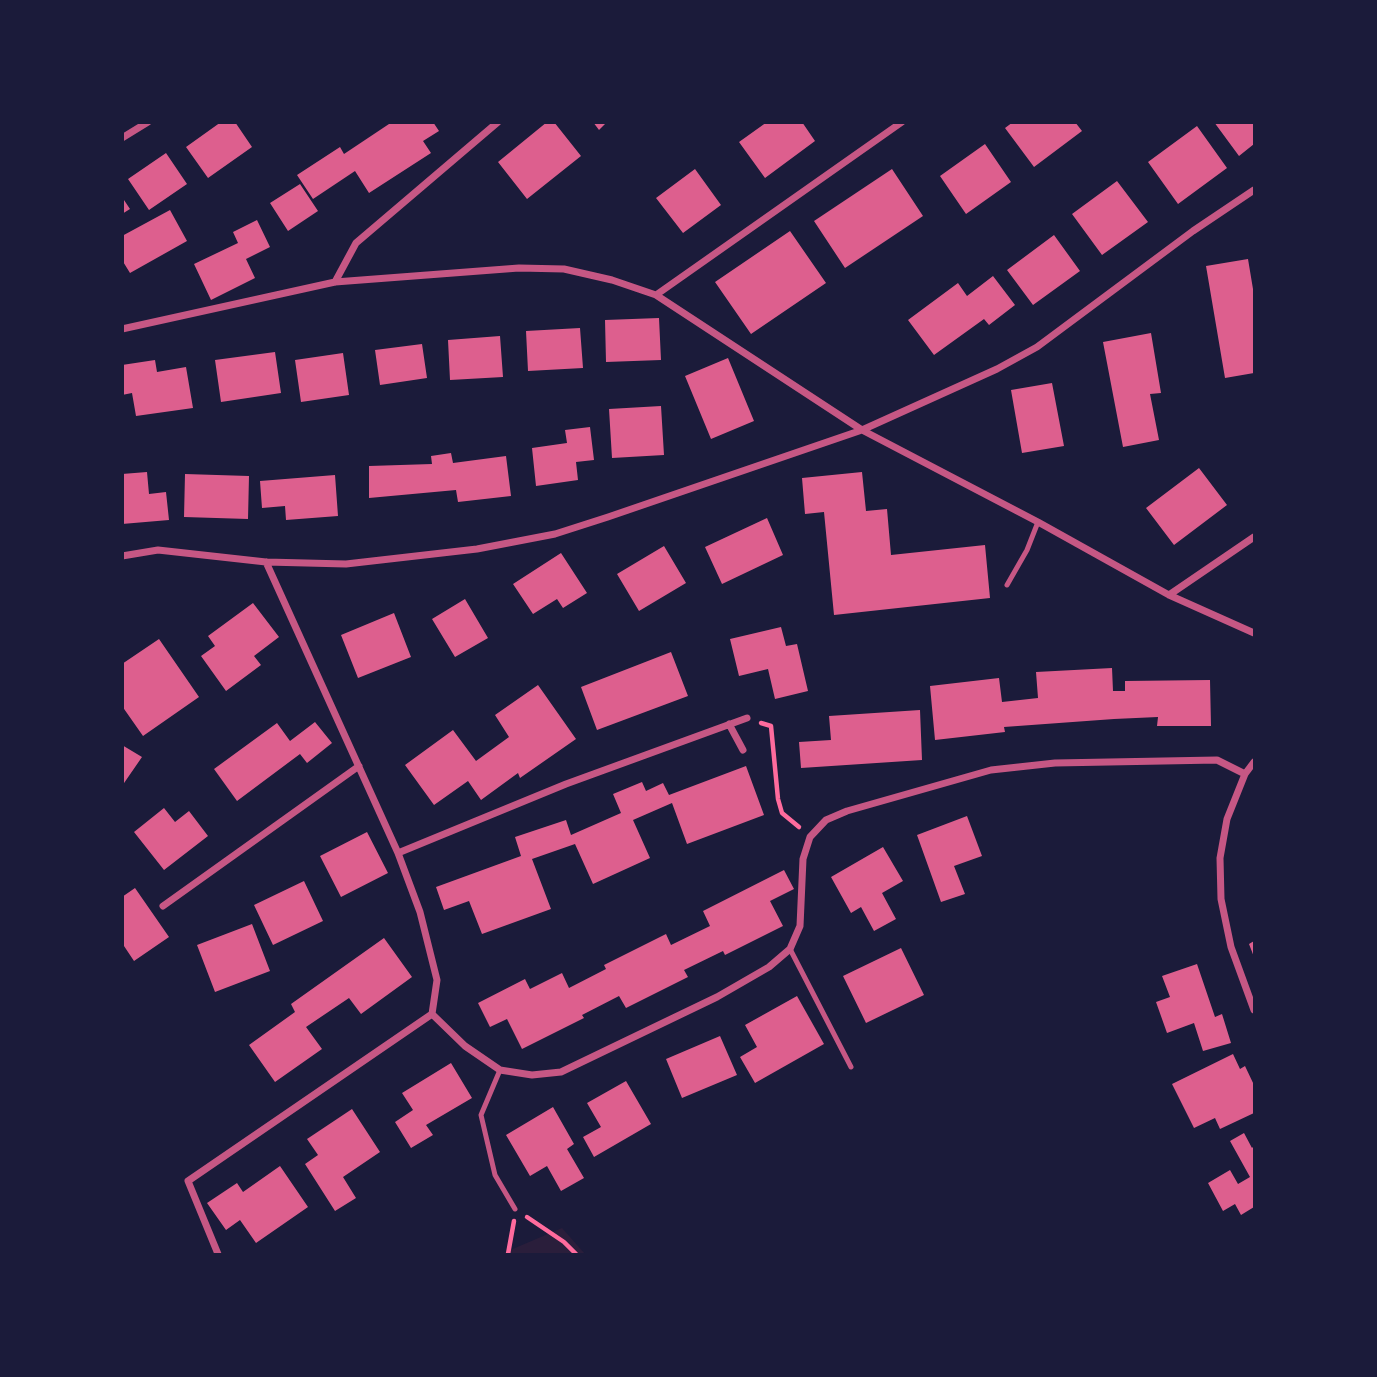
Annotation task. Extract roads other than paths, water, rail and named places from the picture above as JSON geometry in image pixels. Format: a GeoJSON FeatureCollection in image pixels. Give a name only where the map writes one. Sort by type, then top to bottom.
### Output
{"type":"FeatureCollection","features":[{"type":"Feature","properties":{"kind":"street"},"geometry":{"type":"LineString","coordinates":[[122,138],[148,122]]}},
{"type":"Feature","properties":{"kind":"street"},"geometry":{"type":"LineString","coordinates":[[335,282],[356,243],[498,122]]}},
{"type":"Feature","properties":{"kind":"street"},"geometry":{"type":"LineString","coordinates":[[656,295],[902,122]]}},
{"type":"Feature","properties":{"kind":"street"},"geometry":{"type":"LineString","coordinates":[[122,556],[158,550],[266,562],[346,564],[477,549],[555,534],[862,430],[997,369],[1037,347],[1193,231],[1255,190]]}},
{"type":"Feature","properties":{"kind":"street"},"geometry":{"type":"LineString","coordinates":[[122,329],[335,282],[519,268],[564,269],[612,279],[656,295],[862,430],[1038,522],[1169,595],[1255,633]]}},
{"type":"Feature","properties":{"kind":"street"},"geometry":{"type":"LineString","coordinates":[[1169,595],[1255,537]]}},
{"type":"Feature","properties":{"kind":"street"},"geometry":{"type":"LineString","coordinates":[[218,1255],[188,1181],[432,1014],[437,980],[420,912],[398,853],[266,562]]}},
{"type":"Feature","properties":{"kind":"street"},"geometry":{"type":"LineString","coordinates":[[398,853],[566,784],[747,718]]}},
{"type":"Feature","properties":{"kind":"street"},"geometry":{"type":"LineString","coordinates":[[729,724],[743,750]]}},
{"type":"Feature","properties":{"kind":"street"},"geometry":{"type":"LineString","coordinates":[[432,1014],[466,1046],[500,1070],[532,1074],[561,1072],[717,997],[769,967],[790,949],[800,926],[803,859],[810,837],[826,820],[847,811],[991,770],[1055,763],[1217,760],[1245,774]]}},
{"type":"Feature","properties":{"kind":"street"},"geometry":{"type":"LineString","coordinates":[[1255,762],[1245,774],[1227,819],[1220,858],[1221,899],[1231,947],[1255,1010]]}},
{"type":"Feature","properties":{"kind":"street"},"geometry":{"type":"LineString","coordinates":[[163,906],[359,766]]}},
{"type":"Feature","properties":{"kind":"lane"},"geometry":{"type":"LineString","coordinates":[[1007,585],[1027,550],[1038,522]]}},
{"type":"Feature","properties":{"kind":"lane"},"geometry":{"type":"LineString","coordinates":[[790,949],[851,1067]]}},
{"type":"Feature","properties":{"kind":"lane"},"geometry":{"type":"LineString","coordinates":[[500,1070],[481,1115],[495,1175],[515,1209]]}}]}
